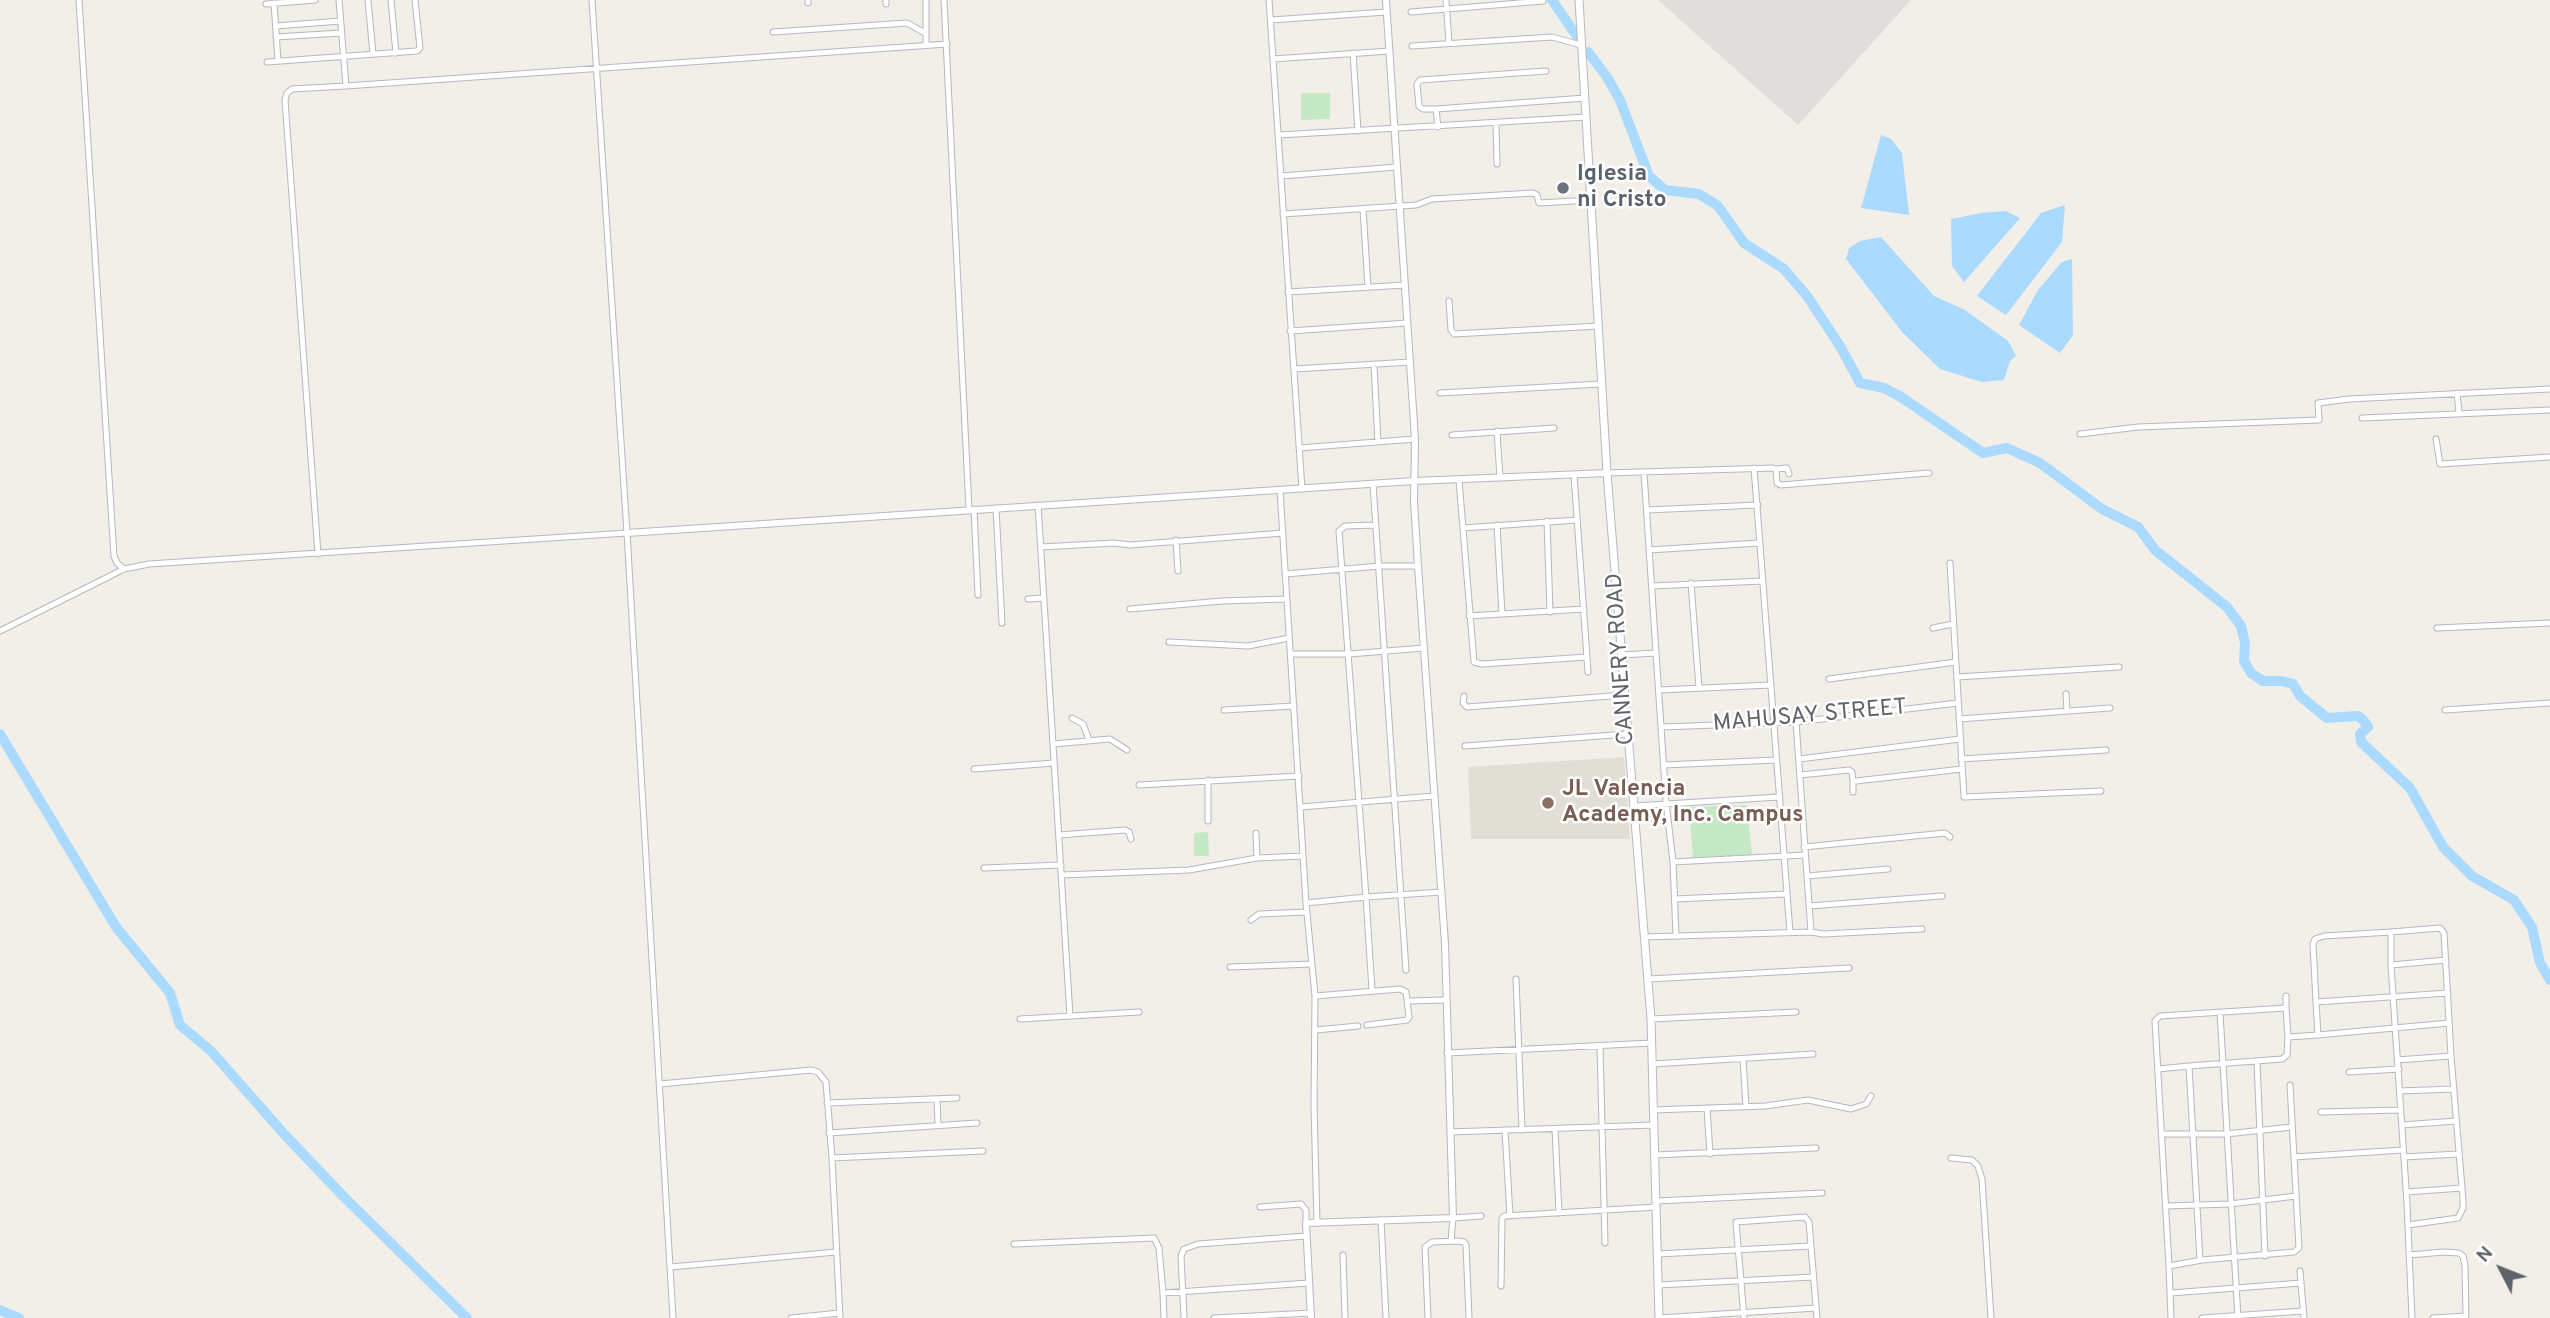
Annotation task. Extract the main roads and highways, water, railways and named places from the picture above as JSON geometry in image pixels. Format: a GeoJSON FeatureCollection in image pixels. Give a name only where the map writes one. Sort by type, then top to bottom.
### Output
{"type":"FeatureCollection","features":[{"type":"Feature","properties":{"kind":"main road","name":"CANNERY ROAD"},"geometry":{"type":"LineString","coordinates":[[1579,0],[1607,473],[1649,979],[1659,1318]]}},
{"type":"Feature","properties":{"kind":"water"},"geometry":{"type":"Polygon","coordinates":[[[1881,135],[1891,139],[1902,153],[1909,215],[1861,208],[1881,135]]]}},
{"type":"Feature","properties":{"kind":"water"},"geometry":{"type":"Polygon","coordinates":[[[2065,205],[2062,242],[2006,315],[1977,296],[2041,213],[2065,205]]]}},
{"type":"Feature","properties":{"kind":"water"},"geometry":{"type":"Polygon","coordinates":[[[2006,211],[2020,218],[1964,282],[1952,266],[1951,219],[2006,211]]]}},
{"type":"Feature","properties":{"kind":"water"},"geometry":{"type":"Polygon","coordinates":[[[1881,237],[1934,296],[1965,310],[2008,341],[2016,356],[2010,361],[2004,380],[1982,382],[1940,369],[1902,332],[1846,259],[1849,248],[1860,241],[1881,237]]]}},
{"type":"Feature","properties":{"kind":"water"},"geometry":{"type":"Polygon","coordinates":[[[2072,259],[2073,335],[2060,353],[2019,325],[2038,290],[2062,262],[2072,259]]]}},
{"type":"Feature","properties":{"kind":"waterway"},"geometry":{"type":"LineString","coordinates":[[1552,0],[1576,35]]}},
{"type":"Feature","properties":{"kind":"waterway"},"geometry":{"type":"LineString","coordinates":[[1588,52],[1620,100],[1649,176],[1665,190],[1699,194],[1718,206],[1744,243],[1784,269],[1807,296],[1840,346],[1860,383],[1884,388],[1901,397],[1983,453],[2007,448],[2040,463],[2102,509],[2138,527],[2155,550],[2227,607],[2241,626],[2245,643],[2244,661],[2251,673],[2263,681],[2293,684],[2300,696],[2327,718],[2358,716],[2363,720],[2368,727],[2360,734],[2361,742],[2410,788],[2443,847],[2472,876],[2514,900],[2532,927],[2540,963],[2550,980]]}},
{"type":"Feature","properties":{"kind":"waterway"},"geometry":{"type":"LineString","coordinates":[[0,734],[116,927],[170,993],[180,1025],[211,1051],[343,1196],[467,1318]]}},
{"type":"Feature","properties":{"kind":"waterway"},"geometry":{"type":"LineString","coordinates":[[0,1310],[19,1318]]}},
{"type":"Feature","properties":{"kind":"place","name":"Iglesia ni Cristo"},"geometry":{"type":"Point","coordinates":[1563,188]}},
{"type":"Feature","properties":{"kind":"place","name":"JL Valencia Academy, Inc. Campus"},"geometry":{"type":"Point","coordinates":[1548,803]}}]}
